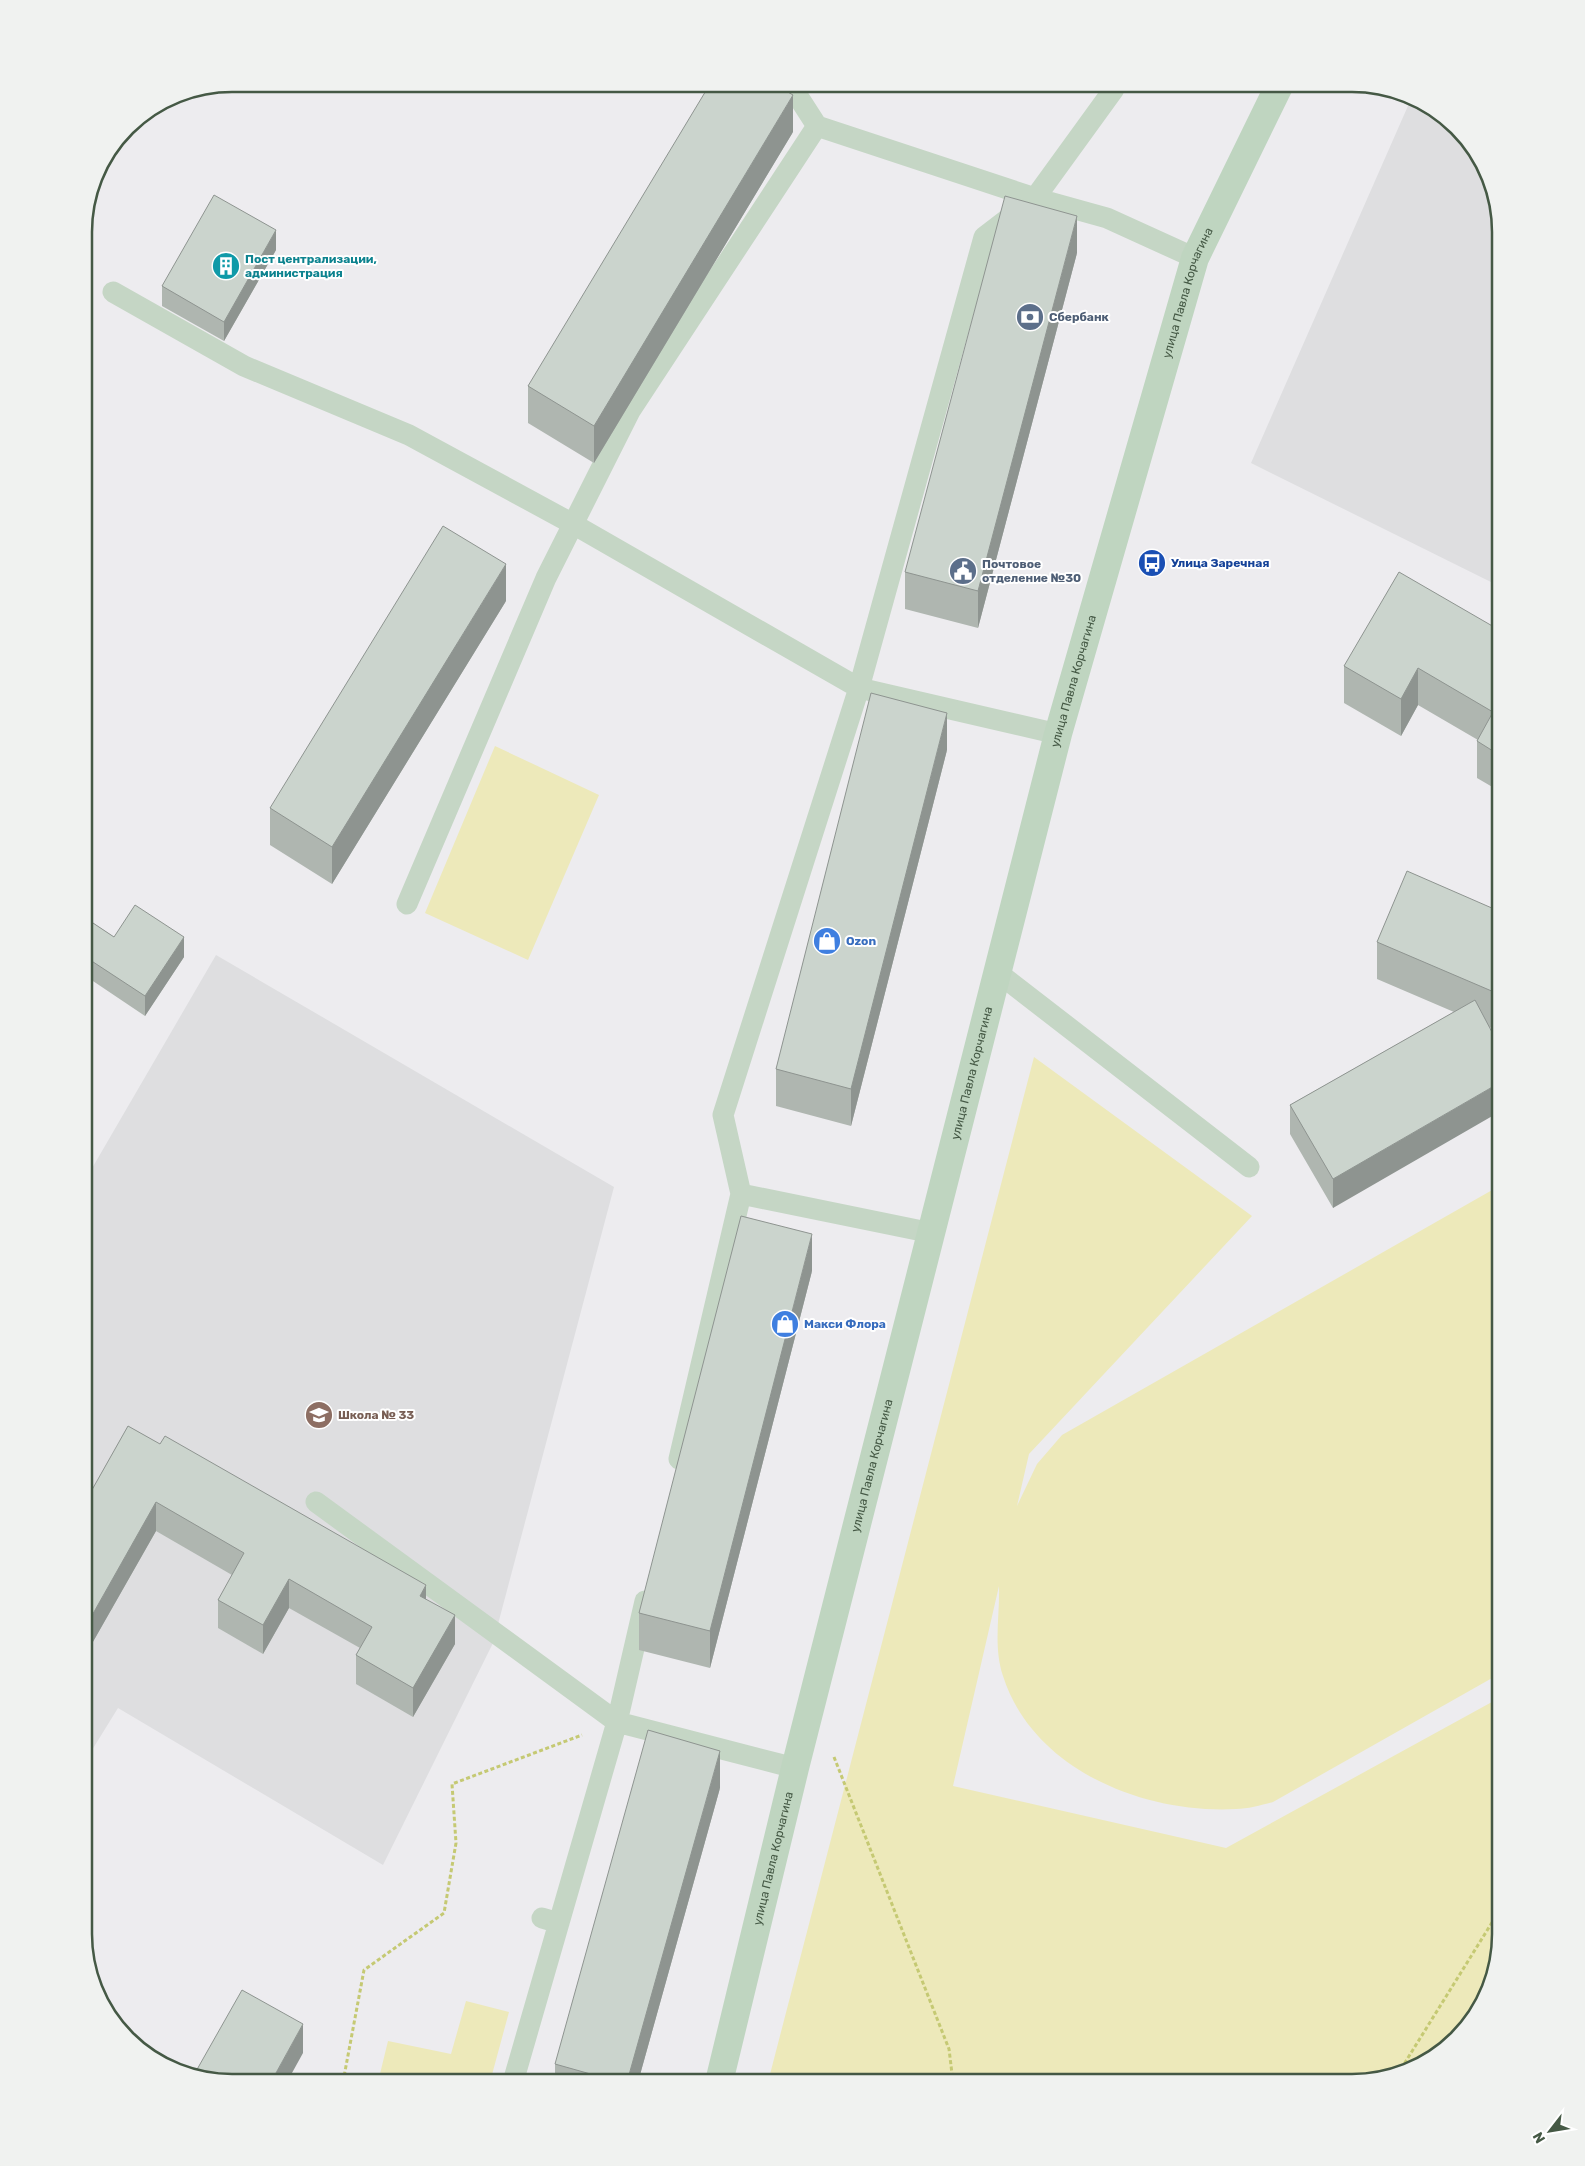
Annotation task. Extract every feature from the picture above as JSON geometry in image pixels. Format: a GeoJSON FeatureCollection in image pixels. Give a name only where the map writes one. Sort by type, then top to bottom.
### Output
{"type":"FeatureCollection","features":[{"type":"Feature","properties":{"kind":"main road","name":"улица Павла Корчагина"},"geometry":{"type":"LineString","coordinates":[[721,2073],[809,1713],[1058,734],[1196,258],[1276,93]]}},
{"type":"Feature","properties":{"kind":"lane"},"geometry":{"type":"LineString","coordinates":[[795,92],[817,126],[1035,198],[1107,218],[1196,258]]}},
{"type":"Feature","properties":{"kind":"lane"},"geometry":{"type":"LineString","coordinates":[[673,1482],[741,1194],[723,1115],[859,688],[984,237],[1035,198],[1111,93]]}},
{"type":"Feature","properties":{"kind":"lane"},"geometry":{"type":"LineString","coordinates":[[407,904],[546,578],[630,411],[817,126]]}},
{"type":"Feature","properties":{"kind":"lane"},"geometry":{"type":"LineString","coordinates":[[113,292],[244,366],[409,435],[573,524],[859,688],[1058,734]]}},
{"type":"Feature","properties":{"kind":"lane"},"geometry":{"type":"LineString","coordinates":[[998,972],[1249,1167]]}},
{"type":"Feature","properties":{"kind":"lane"},"geometry":{"type":"LineString","coordinates":[[741,1194],[932,1233]]}},
{"type":"Feature","properties":{"kind":"lane"},"geometry":{"type":"LineString","coordinates":[[316,1502],[617,1722],[796,1768]]}},
{"type":"Feature","properties":{"kind":"lane"},"geometry":{"type":"LineString","coordinates":[[515,2073],[550,1920],[617,1722],[651,1578]]}},
{"type":"Feature","properties":{"kind":"path"},"geometry":{"type":"LineString","coordinates":[[809,1713],[825,1735],[949,2049],[952,2074]]}},
{"type":"Feature","properties":{"kind":"path"},"geometry":{"type":"LineString","coordinates":[[345,2073],[364,1970],[444,1913],[456,1842],[452,1784],[617,1722]]}},
{"type":"Feature","properties":{"kind":"path"},"geometry":{"type":"LineString","coordinates":[[1404,2064],[1492,1922]]}},
{"type":"Feature","properties":{"kind":"shaded area"},"geometry":{"type":"Polygon","coordinates":[[[1409,105],[1414,107],[1445,127],[1469,155],[1482,179],[1488,196],[1491,214],[1492,583],[1251,463],[1409,105]]]}},
{"type":"Feature","properties":{"kind":"shaded area"},"geometry":{"type":"Polygon","coordinates":[[[495,746],[599,795],[528,960],[425,913],[495,746]]]}},
{"type":"Feature","properties":{"kind":"shaded area","name":"Школа № 33"},"geometry":{"type":"Polygon","coordinates":[[[216,955],[614,1187],[493,1643],[383,1865],[118,1708],[92,1750],[92,1167],[216,955]]]}},
{"type":"Feature","properties":{"kind":"shaded area"},"geometry":{"type":"Polygon","coordinates":[[[1034,1057],[1252,1216],[1029,1454],[1017,1506],[1037,1464],[1062,1435],[1492,1190],[1492,1678],[1273,1802],[1250,1808],[1236,1809],[1201,1809],[1165,1804],[1130,1794],[1096,1780],[1066,1761],[1039,1737],[1018,1709],[1000,1665],[998,1654],[999,1586],[953,1786],[1226,1848],[1492,1702],[1491,1952],[1488,1970],[1482,1987],[1464,2019],[1438,2045],[1406,2063],[1389,2069],[1352,2074],[770,2073],[1034,1057]]]}},
{"type":"Feature","properties":{"kind":"shaded area"},"geometry":{"type":"Polygon","coordinates":[[[466,2001],[509,2012],[492,2073],[380,2073],[388,2041],[451,2054],[466,2001]]]}},
{"type":"Feature","properties":{"kind":"building"},"geometry":{"type":"Polygon","coordinates":[[[705,92],[789,92],[793,95],[594,426],[528,386],[705,92]]]}},
{"type":"Feature","properties":{"kind":"building","name":"Пост централизации, администрация"},"geometry":{"type":"Polygon","coordinates":[[[214,195],[276,230],[224,322],[162,286],[214,195]]]}},
{"type":"Feature","properties":{"kind":"building"},"geometry":{"type":"Polygon","coordinates":[[[1005,196],[1077,216],[978,591],[905,572],[1005,196]]]}},
{"type":"Feature","properties":{"kind":"building"},"geometry":{"type":"Polygon","coordinates":[[[443,526],[506,564],[332,847],[270,808],[443,526]]]}},
{"type":"Feature","properties":{"kind":"building"},"geometry":{"type":"Polygon","coordinates":[[[1399,572],[1492,626],[1492,711],[1418,668],[1401,699],[1344,666],[1399,572]]]}},
{"type":"Feature","properties":{"kind":"building"},"geometry":{"type":"Polygon","coordinates":[[[871,693],[947,713],[851,1089],[776,1069],[871,693]]]}},
{"type":"Feature","properties":{"kind":"building"},"geometry":{"type":"Polygon","coordinates":[[[1492,714],[1492,750],[1477,741],[1492,714]]]}},
{"type":"Feature","properties":{"kind":"building"},"geometry":{"type":"Polygon","coordinates":[[[1407,871],[1492,908],[1492,991],[1377,942],[1407,871]]]}},
{"type":"Feature","properties":{"kind":"building"},"geometry":{"type":"Polygon","coordinates":[[[135,905],[184,937],[145,996],[93,962],[93,923],[114,937],[135,905]]]}},
{"type":"Feature","properties":{"kind":"building"},"geometry":{"type":"Polygon","coordinates":[[[1475,1000],[1492,1032],[1492,1087],[1333,1179],[1290,1105],[1475,1000]]]}},
{"type":"Feature","properties":{"kind":"building"},"geometry":{"type":"Polygon","coordinates":[[[741,1216],[812,1234],[710,1631],[639,1613],[741,1216]]]}},
{"type":"Feature","properties":{"kind":"building"},"geometry":{"type":"Polygon","coordinates":[[[128,1426],[160,1444],[165,1436],[426,1585],[420,1596],[455,1615],[413,1688],[356,1655],[372,1627],[289,1579],[263,1625],[218,1600],[244,1553],[156,1502],[92,1615],[92,1489],[128,1426]]]}},
{"type":"Feature","properties":{"kind":"building"},"geometry":{"type":"Polygon","coordinates":[[[648,1730],[720,1751],[629,2073],[588,2073],[555,2064],[648,1730]]]}},
{"type":"Feature","properties":{"kind":"building"},"geometry":{"type":"Polygon","coordinates":[[[242,1990],[303,2024],[276,2073],[223,2073],[197,2069],[242,1990]]]}},
{"type":"Feature","properties":{"kind":"place","name":"Пост централизации, администрация"},"geometry":{"type":"Point","coordinates":[226,266]}},
{"type":"Feature","properties":{"kind":"place","name":"Сбербанк"},"geometry":{"type":"Point","coordinates":[1030,317]}},
{"type":"Feature","properties":{"kind":"place","name":"Улица Заречная"},"geometry":{"type":"Point","coordinates":[1152,563]}},
{"type":"Feature","properties":{"kind":"place","name":"Почтовое отделение №30"},"geometry":{"type":"Point","coordinates":[963,571]}},
{"type":"Feature","properties":{"kind":"place","name":"Ozon"},"geometry":{"type":"Point","coordinates":[827,941]}},
{"type":"Feature","properties":{"kind":"place","name":"Макси Флора"},"geometry":{"type":"Point","coordinates":[785,1324]}},
{"type":"Feature","properties":{"kind":"place","name":"Школа № 33"},"geometry":{"type":"Point","coordinates":[319,1415]}}]}
